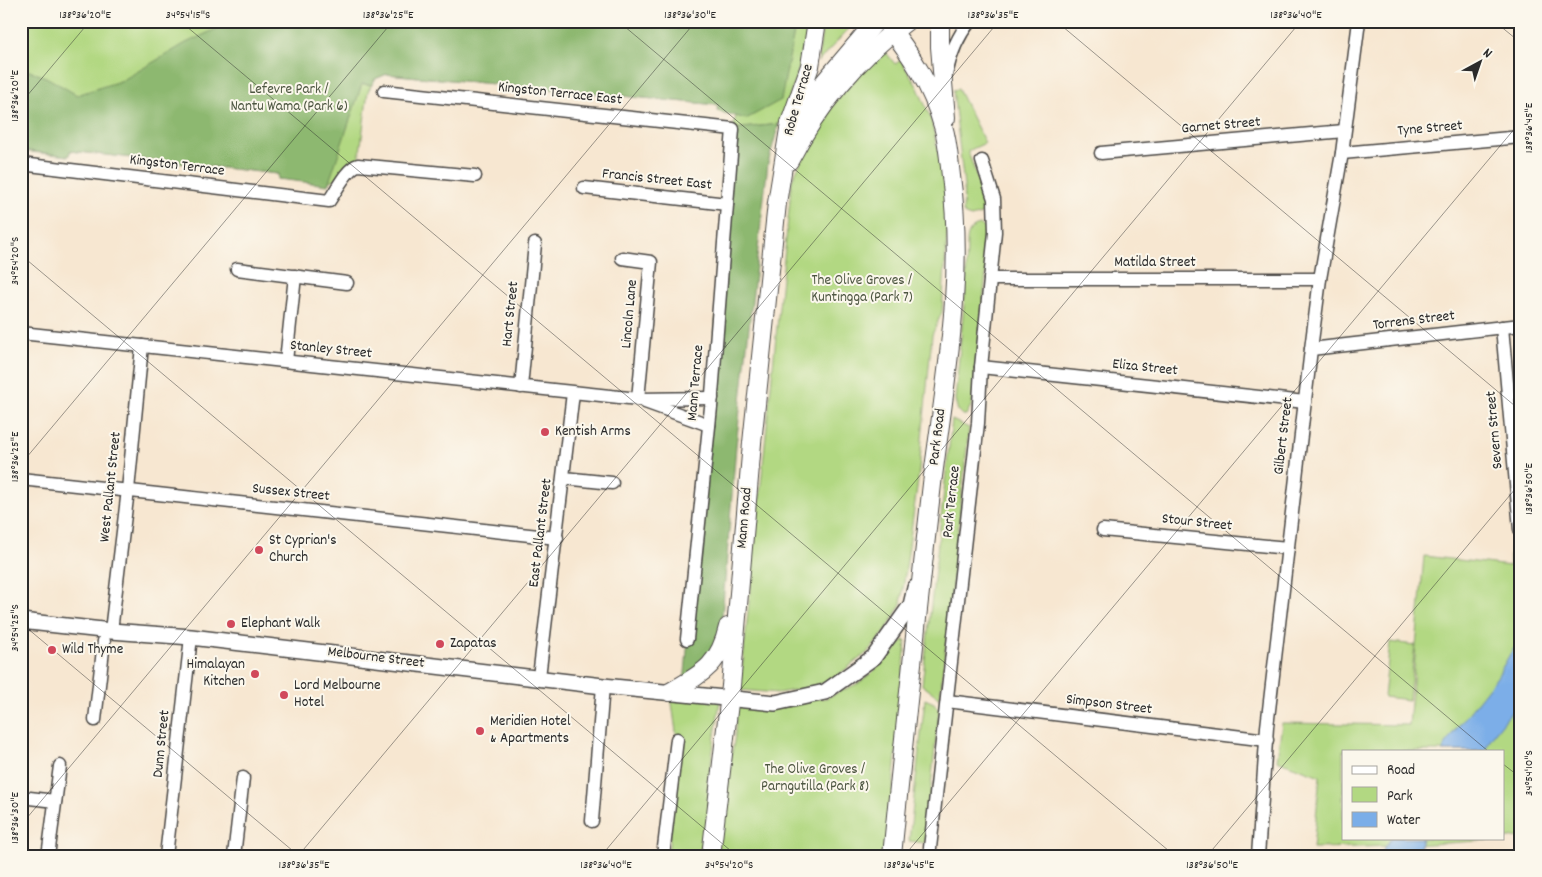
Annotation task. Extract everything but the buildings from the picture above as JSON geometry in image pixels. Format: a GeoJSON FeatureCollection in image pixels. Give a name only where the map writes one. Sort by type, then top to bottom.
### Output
{"type":"FeatureCollection","features":[{"type":"Feature","properties":{"kind":"highway","name":"Robe Terrace"},"geometry":{"type":"LineString","coordinates":[[781,180],[790,123],[810,66],[817,21]]}},
{"type":"Feature","properties":{"kind":"highway"},"geometry":{"type":"LineString","coordinates":[[781,180],[804,117],[817,91],[876,21]]}},
{"type":"Feature","properties":{"kind":"highway"},"geometry":{"type":"LineString","coordinates":[[940,21],[947,145]]}},
{"type":"Feature","properties":{"kind":"highway"},"geometry":{"type":"LineString","coordinates":[[781,180],[801,139],[820,110],[895,25]]}},
{"type":"Feature","properties":{"kind":"highway","name":"Park Road"},"geometry":{"type":"LineString","coordinates":[[892,856],[925,542],[956,291],[956,207],[947,145],[941,119],[925,81],[895,25]]}},
{"type":"Feature","properties":{"kind":"highway","name":"Mann Road"},"geometry":{"type":"LineString","coordinates":[[711,856],[730,698],[754,424],[781,180]]}},
{"type":"Feature","properties":{"kind":"highway"},"geometry":{"type":"LineString","coordinates":[[670,692],[701,674],[715,661],[724,644],[741,568]]}},
{"type":"Feature","properties":{"kind":"main road","name":"Melbourne Street"},"geometry":{"type":"LineString","coordinates":[[21,621],[108,636],[191,637],[603,686],[775,703],[825,692],[874,657],[911,605],[925,542]]}},
{"type":"Feature","properties":{"kind":"street"},"geometry":{"type":"LineString","coordinates":[[944,87],[953,50],[960,35],[970,21]]}},
{"type":"Feature","properties":{"kind":"street","name":"Gilbert Street"},"geometry":{"type":"LineString","coordinates":[[1258,856],[1267,727],[1311,349],[1320,279],[1342,154],[1359,21]]}},
{"type":"Feature","properties":{"kind":"street","name":"Kingston Terrace East"},"geometry":{"type":"LineString","coordinates":[[384,91],[732,129]]}},
{"type":"Feature","properties":{"kind":"street","name":"Mann Terrace"},"geometry":{"type":"LineString","coordinates":[[687,639],[710,425],[732,129]]}},
{"type":"Feature","properties":{"kind":"street","name":"Garnet Street"},"geometry":{"type":"LineString","coordinates":[[1101,153],[1344,131]]}},
{"type":"Feature","properties":{"kind":"street","name":"Tyne Street"},"geometry":{"type":"LineString","coordinates":[[1342,154],[1521,137]]}},
{"type":"Feature","properties":{"kind":"street","name":"Park Terrace"},"geometry":{"type":"LineString","coordinates":[[930,848],[978,423],[981,367],[995,232],[994,199],[982,161]]}},
{"type":"Feature","properties":{"kind":"street","name":"Kingston Terrace"},"geometry":{"type":"LineString","coordinates":[[21,164],[329,201],[348,170],[358,165],[476,176]]}},
{"type":"Feature","properties":{"kind":"street","name":"Francis Street East"},"geometry":{"type":"LineString","coordinates":[[584,188],[727,204]]}},
{"type":"Feature","properties":{"kind":"street","name":"Hart Street"},"geometry":{"type":"LineString","coordinates":[[521,387],[535,244]]}},
{"type":"Feature","properties":{"kind":"street","name":"Lincoln Lane"},"geometry":{"type":"LineString","coordinates":[[622,258],[651,262],[638,399]]}},
{"type":"Feature","properties":{"kind":"street"},"geometry":{"type":"LineString","coordinates":[[237,269],[347,282]]}},
{"type":"Feature","properties":{"kind":"street"},"geometry":{"type":"LineString","coordinates":[[286,361],[295,276]]}},
{"type":"Feature","properties":{"kind":"street","name":"Matilda Street"},"geometry":{"type":"LineString","coordinates":[[990,279],[1320,279]]}},
{"type":"Feature","properties":{"kind":"street","name":"Torrens Street"},"geometry":{"type":"LineString","coordinates":[[1311,349],[1521,325]]}},
{"type":"Feature","properties":{"kind":"street","name":"Severn Street"},"geometry":{"type":"LineString","coordinates":[[1502,327],[1520,529]]}},
{"type":"Feature","properties":{"kind":"street","name":"Stanley Street"},"geometry":{"type":"LineString","coordinates":[[21,333],[638,399],[712,398]]}},
{"type":"Feature","properties":{"kind":"street","name":"West Pallant Street"},"geometry":{"type":"LineString","coordinates":[[95,720],[128,490],[142,346]]}},
{"type":"Feature","properties":{"kind":"street","name":"Eliza Street"},"geometry":{"type":"LineString","coordinates":[[981,367],[1305,402]]}},
{"type":"Feature","properties":{"kind":"street","name":"East Pallant Street"},"geometry":{"type":"LineString","coordinates":[[539,677],[573,392]]}},
{"type":"Feature","properties":{"kind":"street","name":"Stanley Street"},"geometry":{"type":"LineString","coordinates":[[638,399],[710,425]]}},
{"type":"Feature","properties":{"kind":"street"},"geometry":{"type":"LineString","coordinates":[[564,478],[612,483]]}},
{"type":"Feature","properties":{"kind":"street","name":"Sussex Street"},"geometry":{"type":"LineString","coordinates":[[21,479],[557,538]]}},
{"type":"Feature","properties":{"kind":"street","name":"Stour Street"},"geometry":{"type":"LineString","coordinates":[[1103,530],[1288,548]]}},
{"type":"Feature","properties":{"kind":"street","name":"Dunn Street"},"geometry":{"type":"LineString","coordinates":[[166,856],[191,637]]}},
{"type":"Feature","properties":{"kind":"street"},"geometry":{"type":"LineString","coordinates":[[592,821],[603,686]]}},
{"type":"Feature","properties":{"kind":"street","name":"Simpson Street"},"geometry":{"type":"LineString","coordinates":[[947,701],[1267,740]]}},
{"type":"Feature","properties":{"kind":"street"},"geometry":{"type":"LineString","coordinates":[[663,856],[677,739]]}},
{"type":"Feature","properties":{"kind":"street"},"geometry":{"type":"LineString","coordinates":[[48,856],[60,766]]}},
{"type":"Feature","properties":{"kind":"street"},"geometry":{"type":"LineString","coordinates":[[234,856],[243,778]]}},
{"type":"Feature","properties":{"kind":"street"},"geometry":{"type":"LineString","coordinates":[[21,797],[55,801]]}},
{"type":"Feature","properties":{"kind":"green space","name":"Lefevre Park / Nantu Wama (Park 6)"},"geometry":{"type":"Polygon","coordinates":[[[21,21],[808,21],[801,61],[779,124],[733,129],[736,115],[717,111],[718,105],[387,74],[375,79],[368,91],[359,160],[349,164],[334,180],[329,182],[278,179],[278,174],[70,151],[69,156],[21,151],[21,21]]]}},
{"type":"Feature","properties":{"kind":"green space","name":"Lefevre Park / Nantu Wama (Park 6)"},"geometry":{"type":"Polygon","coordinates":[[[233,21],[673,21],[678,29],[691,21],[796,22],[781,100],[746,119],[717,111],[718,105],[387,74],[375,79],[372,85],[362,84],[328,185],[278,179],[278,174],[70,151],[69,156],[21,150],[21,68],[46,77],[77,95],[123,80],[186,43],[233,21]]]}},
{"type":"Feature","properties":{"kind":"green space"},"geometry":{"type":"Polygon","coordinates":[[[823,21],[856,21],[818,62],[823,21]]]}},
{"type":"Feature","properties":{"kind":"green space","name":"The Olive Groves / Kuntingga (Park 7)"},"geometry":{"type":"Polygon","coordinates":[[[885,51],[895,64],[901,60],[918,88],[931,119],[949,205],[942,312],[932,335],[918,480],[901,604],[885,632],[868,652],[837,676],[823,683],[778,693],[740,690],[792,180],[817,128],[833,104],[868,64],[885,51]]]}},
{"type":"Feature","properties":{"kind":"green space"},"geometry":{"type":"Polygon","coordinates":[[[958,89],[985,143],[968,151],[987,207],[984,213],[971,217],[965,215],[963,211],[964,186],[953,90],[958,89]]]}},
{"type":"Feature","properties":{"kind":"green space"},"geometry":{"type":"Polygon","coordinates":[[[779,124],[768,163],[753,292],[736,446],[720,641],[684,684],[733,129],[779,124]]]}},
{"type":"Feature","properties":{"kind":"green space"},"geometry":{"type":"Polygon","coordinates":[[[981,225],[988,231],[990,237],[972,404],[966,415],[962,415],[958,411],[955,400],[966,284],[967,239],[972,228],[981,225]]]}},
{"type":"Feature","properties":{"kind":"green space"},"geometry":{"type":"Polygon","coordinates":[[[952,420],[969,428],[940,698],[922,685],[952,420]]]}},
{"type":"Feature","properties":{"kind":"green space"},"geometry":{"type":"Polygon","coordinates":[[[1521,546],[1521,837],[1504,839],[1504,750],[1342,750],[1342,840],[1490,840],[1417,845],[1313,848],[1320,776],[1277,760],[1282,723],[1409,725],[1424,556],[1510,566],[1510,547],[1521,546]]]}},
{"type":"Feature","properties":{"kind":"green space","name":"The Olive Groves / Parngutilla (Park 8)"},"geometry":{"type":"Polygon","coordinates":[[[903,640],[906,641],[887,856],[715,856],[735,735],[737,704],[826,698],[859,683],[893,653],[903,640]]]}},
{"type":"Feature","properties":{"kind":"green space"},"geometry":{"type":"Polygon","coordinates":[[[1390,642],[1415,645],[1409,700],[1384,697],[1390,642]]]}},
{"type":"Feature","properties":{"kind":"green space"},"geometry":{"type":"Polygon","coordinates":[[[671,696],[720,701],[708,784],[710,814],[705,856],[668,856],[677,739],[671,696]]]}},
{"type":"Feature","properties":{"kind":"green space"},"geometry":{"type":"Polygon","coordinates":[[[925,699],[934,703],[939,710],[925,843],[909,841],[925,699]]]}},
{"type":"Feature","properties":{"kind":"water"},"geometry":{"type":"Polygon","coordinates":[[[1521,639],[1521,700],[1491,738],[1485,750],[1443,750],[1453,733],[1497,677],[1521,639]]]}},
{"type":"Feature","properties":{"kind":"water"},"geometry":{"type":"Polygon","coordinates":[[[1390,840],[1422,840],[1418,856],[1379,856],[1390,840]]]}},
{"type":"Feature","properties":{"kind":"place","name":"Kentish Arms"},"geometry":{"type":"Point","coordinates":[545,432]}},
{"type":"Feature","properties":{"kind":"place","name":"St Cyprian's Church"},"geometry":{"type":"Point","coordinates":[259,550]}},
{"type":"Feature","properties":{"kind":"place","name":"Elephant Walk"},"geometry":{"type":"Point","coordinates":[231,624]}},
{"type":"Feature","properties":{"kind":"place","name":"Zapatas"},"geometry":{"type":"Point","coordinates":[440,644]}},
{"type":"Feature","properties":{"kind":"place","name":"Wild Thyme"},"geometry":{"type":"Point","coordinates":[52,650]}},
{"type":"Feature","properties":{"kind":"place","name":"Himalayan Kitchen"},"geometry":{"type":"Point","coordinates":[255,674]}},
{"type":"Feature","properties":{"kind":"place","name":"Lord Melbourne Hotel"},"geometry":{"type":"Point","coordinates":[284,695]}},
{"type":"Feature","properties":{"kind":"place","name":"Meridien Hotel & Apartments"},"geometry":{"type":"Point","coordinates":[480,731]}}]}
